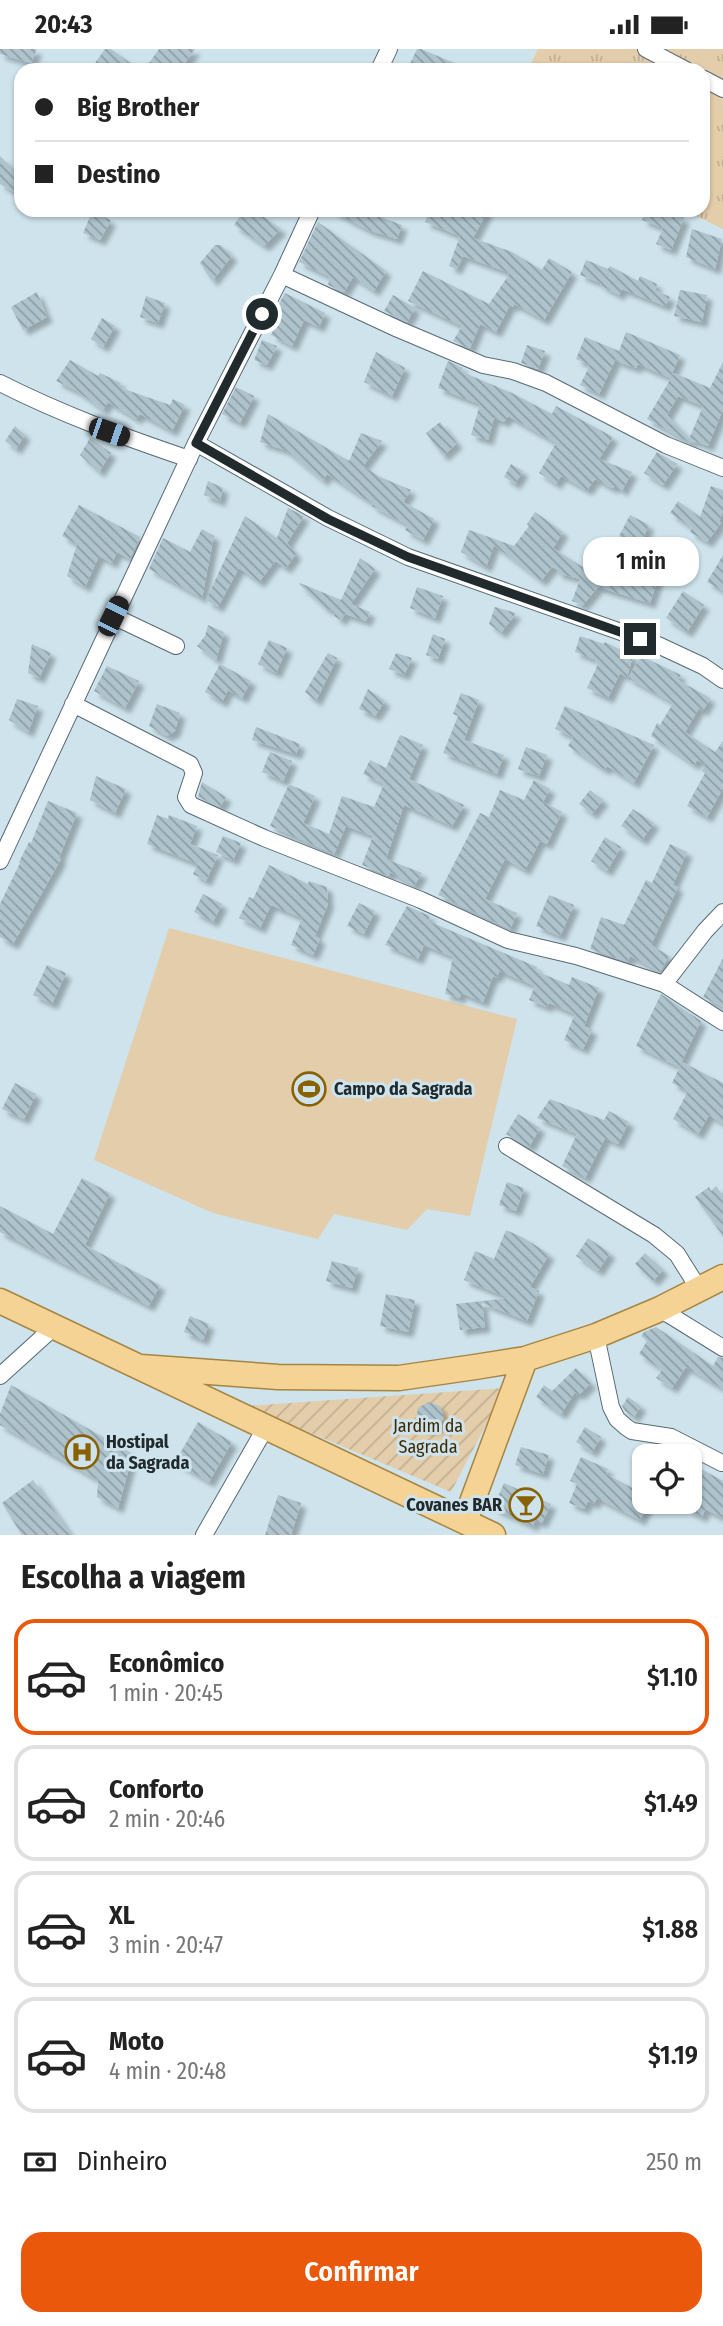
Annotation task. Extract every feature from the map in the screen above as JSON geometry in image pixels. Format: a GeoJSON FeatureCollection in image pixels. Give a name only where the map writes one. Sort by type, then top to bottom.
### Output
{"type":"FeatureCollection","features":[{"type":"Feature","properties":{"kind":"main road"},"geometry":{"type":"LineString","coordinates":[[141,1367],[278,1377],[399,1378],[525,1359],[596,1336],[660,1309],[723,1277]]}},
{"type":"Feature","properties":{"kind":"main road"},"geometry":{"type":"LineString","coordinates":[[0,1301],[493,1535]]}},
{"type":"Feature","properties":{"kind":"main road"},"geometry":{"type":"LineString","coordinates":[[465,1521],[525,1359]]}},
{"type":"Feature","properties":{"kind":"street"},"geometry":{"type":"LineString","coordinates":[[646,49],[673,63]]}},
{"type":"Feature","properties":{"kind":"street"},"geometry":{"type":"LineString","coordinates":[[0,861],[113,616],[309,217]]}},
{"type":"Feature","properties":{"kind":"street"},"geometry":{"type":"LineString","coordinates":[[282,275],[483,365],[513,371],[546,383],[666,445],[723,468]]}},
{"type":"Feature","properties":{"kind":"street"},"geometry":{"type":"LineString","coordinates":[[0,383],[109,432],[189,459]]}},
{"type":"Feature","properties":{"kind":"street"},"geometry":{"type":"LineString","coordinates":[[196,443],[328,519],[408,557],[658,645],[702,666],[723,680]]}},
{"type":"Feature","properties":{"kind":"street"},"geometry":{"type":"LineString","coordinates":[[113,616],[176,646]]}},
{"type":"Feature","properties":{"kind":"street"},"geometry":{"type":"LineString","coordinates":[[73,704],[190,764],[194,773],[186,797],[191,805],[264,838],[421,900],[508,940],[576,955],[664,984],[723,1021]]}},
{"type":"Feature","properties":{"kind":"street"},"geometry":{"type":"LineString","coordinates":[[664,984],[723,912]]}},
{"type":"Feature","properties":{"kind":"street"},"geometry":{"type":"LineString","coordinates":[[507,1146],[654,1235],[677,1254],[699,1289]]}},
{"type":"Feature","properties":{"kind":"street"},"geometry":{"type":"LineString","coordinates":[[660,1309],[723,1348]]}},
{"type":"Feature","properties":{"kind":"street"},"geometry":{"type":"LineString","coordinates":[[0,1376],[54,1327]]}},
{"type":"Feature","properties":{"kind":"street"},"geometry":{"type":"LineString","coordinates":[[596,1336],[611,1407],[617,1419],[632,1431],[671,1437],[722,1463]]}},
{"type":"Feature","properties":{"kind":"street"},"geometry":{"type":"LineString","coordinates":[[204,1535],[266,1427]]}},
{"type":"Feature","properties":{"kind":"green space"},"geometry":{"type":"Polygon","coordinates":[[[538,49],[723,49],[723,229],[698,217],[710,217],[710,63],[531,63],[538,49]]]}},
{"type":"Feature","properties":{"kind":"green space","name":"Campo da Sagrada"},"geometry":{"type":"Polygon","coordinates":[[[169,928],[517,1019],[470,1216],[427,1209],[407,1230],[334,1214],[318,1239],[213,1213],[94,1160],[169,928]]]}},
{"type":"Feature","properties":{"kind":"green space","name":"Jardim da Sagrada"},"geometry":{"type":"Polygon","coordinates":[[[505,1388],[451,1492],[247,1406],[505,1388]]]}},
{"type":"Feature","properties":{"kind":"building"},"geometry":{"type":"Polygon","coordinates":[[[0,49],[37,49],[31,63],[0,54],[0,49]]]}},
{"type":"Feature","properties":{"kind":"building"},"geometry":{"type":"Polygon","coordinates":[[[105,49],[111,49],[130,63],[95,63],[105,49]]]}},
{"type":"Feature","properties":{"kind":"building"},"geometry":{"type":"Polygon","coordinates":[[[159,49],[195,49],[185,63],[149,63],[159,49]]]}},
{"type":"Feature","properties":{"kind":"building"},"geometry":{"type":"Polygon","coordinates":[[[417,49],[421,49],[454,63],[410,63],[417,49]]]}},
{"type":"Feature","properties":{"kind":"building"},"geometry":{"type":"Polygon","coordinates":[[[0,156],[14,170],[14,192],[0,184],[0,156]]]}},
{"type":"Feature","properties":{"kind":"building"},"geometry":{"type":"Polygon","coordinates":[[[90,217],[111,220],[100,240],[83,233],[90,217]]]}},
{"type":"Feature","properties":{"kind":"building"},"geometry":{"type":"Polygon","coordinates":[[[239,217],[264,217],[281,229],[264,246],[234,225],[239,217]]]}},
{"type":"Feature","properties":{"kind":"building"},"geometry":{"type":"Polygon","coordinates":[[[344,217],[380,217],[402,225],[397,239],[368,230],[344,217]]]}},
{"type":"Feature","properties":{"kind":"building"},"geometry":{"type":"Polygon","coordinates":[[[427,217],[484,217],[473,238],[512,252],[542,270],[549,258],[572,272],[544,320],[514,304],[513,307],[510,305],[496,332],[480,324],[470,348],[453,341],[462,326],[408,301],[423,271],[489,304],[510,273],[463,256],[456,269],[449,266],[460,236],[425,222],[427,217]]]}},
{"type":"Feature","properties":{"kind":"building"},"geometry":{"type":"Polygon","coordinates":[[[643,217],[684,218],[671,250],[656,244],[663,228],[642,220],[643,217]]]}},
{"type":"Feature","properties":{"kind":"building"},"geometry":{"type":"Polygon","coordinates":[[[318,222],[386,271],[374,291],[353,277],[344,292],[328,285],[330,277],[299,262],[318,222]]]}},
{"type":"Feature","properties":{"kind":"building"},"geometry":{"type":"Polygon","coordinates":[[[692,229],[722,239],[715,269],[686,257],[692,229]]]}},
{"type":"Feature","properties":{"kind":"building"},"geometry":{"type":"Polygon","coordinates":[[[215,245],[221,245],[232,256],[212,281],[200,263],[215,245]]]}},
{"type":"Feature","properties":{"kind":"building"},"geometry":{"type":"Polygon","coordinates":[[[586,260],[608,269],[610,266],[638,281],[640,276],[657,284],[655,290],[670,297],[665,306],[622,289],[619,295],[600,285],[601,283],[580,275],[586,260]]]}},
{"type":"Feature","properties":{"kind":"building"},"geometry":{"type":"Polygon","coordinates":[[[680,290],[707,295],[702,322],[674,316],[680,290]]]}},
{"type":"Feature","properties":{"kind":"building"},"geometry":{"type":"Polygon","coordinates":[[[37,292],[47,317],[23,330],[11,307],[37,292]]]}},
{"type":"Feature","properties":{"kind":"building"},"geometry":{"type":"Polygon","coordinates":[[[285,293],[325,313],[319,327],[304,320],[292,346],[271,335],[281,314],[275,311],[285,293]]]}},
{"type":"Feature","properties":{"kind":"building"},"geometry":{"type":"Polygon","coordinates":[[[393,295],[415,308],[407,322],[384,311],[393,295]]]}},
{"type":"Feature","properties":{"kind":"building"},"geometry":{"type":"Polygon","coordinates":[[[146,296],[165,303],[158,323],[140,317],[146,296]]]}},
{"type":"Feature","properties":{"kind":"building"},"geometry":{"type":"Polygon","coordinates":[[[102,318],[115,326],[103,347],[91,339],[102,318]]]}},
{"type":"Feature","properties":{"kind":"building"},"geometry":{"type":"Polygon","coordinates":[[[626,332],[680,355],[670,378],[638,364],[636,368],[616,361],[619,352],[599,394],[580,385],[590,365],[576,359],[585,337],[619,351],[626,332]]]}},
{"type":"Feature","properties":{"kind":"building"},"geometry":{"type":"Polygon","coordinates":[[[262,340],[277,346],[267,365],[254,360],[262,340]]]}},
{"type":"Feature","properties":{"kind":"building"},"geometry":{"type":"Polygon","coordinates":[[[527,345],[545,351],[538,369],[521,363],[527,345]]]}},
{"type":"Feature","properties":{"kind":"building"},"geometry":{"type":"Polygon","coordinates":[[[376,352],[405,368],[392,396],[364,382],[376,352]]]}},
{"type":"Feature","properties":{"kind":"building"},"geometry":{"type":"Polygon","coordinates":[[[70,360],[98,376],[100,373],[121,383],[118,387],[170,405],[173,399],[185,405],[172,431],[140,414],[136,419],[108,402],[103,410],[77,391],[56,381],[70,360]]]}},
{"type":"Feature","properties":{"kind":"building"},"geometry":{"type":"Polygon","coordinates":[[[448,361],[463,368],[461,371],[552,414],[556,406],[613,437],[599,459],[632,472],[622,491],[616,486],[612,488],[595,479],[587,490],[561,476],[556,484],[539,473],[556,443],[508,416],[504,422],[494,418],[488,440],[471,435],[480,404],[438,388],[448,361]]]}},
{"type":"Feature","properties":{"kind":"building"},"geometry":{"type":"Polygon","coordinates":[[[723,362],[723,409],[708,446],[691,440],[690,443],[647,419],[674,373],[710,388],[723,362]],[[678,396],[667,415],[689,438],[703,406],[678,396]]]}},
{"type":"Feature","properties":{"kind":"building"},"geometry":{"type":"Polygon","coordinates":[[[236,387],[254,396],[240,423],[222,414],[236,387]]]}},
{"type":"Feature","properties":{"kind":"building"},"geometry":{"type":"Polygon","coordinates":[[[268,414],[349,461],[361,433],[382,441],[363,466],[380,477],[411,490],[403,502],[434,519],[423,540],[405,530],[408,525],[372,506],[373,504],[327,474],[323,481],[285,450],[260,442],[268,414]]]}},
{"type":"Feature","properties":{"kind":"building"},"geometry":{"type":"Polygon","coordinates":[[[440,422],[457,443],[443,456],[426,433],[440,422]]]}},
{"type":"Feature","properties":{"kind":"building"},"geometry":{"type":"Polygon","coordinates":[[[15,426],[25,435],[16,449],[5,441],[15,426]]]}},
{"type":"Feature","properties":{"kind":"building"},"geometry":{"type":"Polygon","coordinates":[[[90,438],[111,453],[99,472],[80,455],[90,438]]]}},
{"type":"Feature","properties":{"kind":"building"},"geometry":{"type":"Polygon","coordinates":[[[657,452],[677,464],[663,485],[644,473],[657,452]]]}},
{"type":"Feature","properties":{"kind":"building"},"geometry":{"type":"Polygon","coordinates":[[[511,464],[523,471],[515,484],[504,477],[511,464]]]}},
{"type":"Feature","properties":{"kind":"building"},"geometry":{"type":"Polygon","coordinates":[[[208,481],[223,488],[220,501],[204,495],[208,481]]]}},
{"type":"Feature","properties":{"kind":"building"},"geometry":{"type":"Polygon","coordinates":[[[711,486],[723,490],[723,511],[719,522],[721,523],[707,542],[690,532],[692,528],[670,513],[678,501],[700,517],[711,486]]]}},
{"type":"Feature","properties":{"kind":"building"},"geometry":{"type":"Polygon","coordinates":[[[79,505],[140,537],[130,559],[117,552],[112,563],[99,556],[85,587],[67,576],[77,544],[62,536],[79,505]]]}},
{"type":"Feature","properties":{"kind":"building"},"geometry":{"type":"Polygon","coordinates":[[[288,508],[304,516],[287,543],[296,554],[286,568],[275,561],[259,582],[239,568],[218,607],[206,600],[245,516],[277,538],[288,508]]]}},
{"type":"Feature","properties":{"kind":"building"},"geometry":{"type":"Polygon","coordinates":[[[535,512],[563,532],[553,548],[592,573],[601,550],[619,557],[616,565],[658,579],[650,603],[598,587],[581,607],[572,601],[580,579],[557,573],[558,570],[552,567],[541,581],[494,545],[486,567],[461,552],[469,530],[514,546],[529,526],[527,524],[535,512]]]}},
{"type":"Feature","properties":{"kind":"building"},"geometry":{"type":"Polygon","coordinates":[[[630,515],[649,525],[639,546],[619,536],[630,515]]]}},
{"type":"Feature","properties":{"kind":"building"},"geometry":{"type":"Polygon","coordinates":[[[202,529],[214,536],[202,598],[149,569],[163,538],[190,552],[202,529]]]}},
{"type":"Feature","properties":{"kind":"building"},"geometry":{"type":"Polygon","coordinates":[[[723,555],[723,591],[707,582],[723,555]]]}},
{"type":"Feature","properties":{"kind":"building"},"geometry":{"type":"Polygon","coordinates":[[[360,558],[375,569],[351,604],[370,612],[366,621],[345,614],[341,620],[334,616],[336,612],[325,608],[299,584],[341,600],[360,558]]]}},
{"type":"Feature","properties":{"kind":"building"},"geometry":{"type":"Polygon","coordinates":[[[417,587],[443,596],[435,618],[410,608],[417,587]]]}},
{"type":"Feature","properties":{"kind":"building"},"geometry":{"type":"Polygon","coordinates":[[[683,591],[704,605],[687,632],[666,618],[683,591]]]}},
{"type":"Feature","properties":{"kind":"building"},"geometry":{"type":"Polygon","coordinates":[[[495,607],[516,613],[501,633],[489,624],[495,607]]]}},
{"type":"Feature","properties":{"kind":"building"},"geometry":{"type":"Polygon","coordinates":[[[208,625],[224,632],[216,660],[197,646],[205,636],[208,625]]]}},
{"type":"Feature","properties":{"kind":"building"},"geometry":{"type":"Polygon","coordinates":[[[433,634],[445,639],[438,659],[426,655],[433,634]]]}},
{"type":"Feature","properties":{"kind":"building"},"geometry":{"type":"Polygon","coordinates":[[[580,636],[604,644],[605,642],[633,656],[627,677],[620,673],[608,698],[587,688],[598,664],[596,660],[575,652],[580,636]]]}},
{"type":"Feature","properties":{"kind":"building"},"geometry":{"type":"Polygon","coordinates":[[[269,640],[287,648],[276,673],[258,664],[269,640]]]}},
{"type":"Feature","properties":{"kind":"building"},"geometry":{"type":"Polygon","coordinates":[[[32,644],[51,653],[39,678],[28,673],[32,644]]]}},
{"type":"Feature","properties":{"kind":"building"},"geometry":{"type":"Polygon","coordinates":[[[328,653],[337,658],[316,701],[305,692],[328,653]]]}},
{"type":"Feature","properties":{"kind":"building"},"geometry":{"type":"Polygon","coordinates":[[[396,653],[412,658],[404,675],[389,669],[396,653]]]}},
{"type":"Feature","properties":{"kind":"building"},"geometry":{"type":"Polygon","coordinates":[[[641,656],[681,675],[678,680],[710,698],[703,711],[699,708],[685,732],[715,752],[723,741],[723,788],[707,817],[687,806],[705,773],[702,771],[705,764],[697,760],[694,765],[651,736],[657,723],[660,725],[673,703],[628,678],[641,656]]]}},
{"type":"Feature","properties":{"kind":"building"},"geometry":{"type":"Polygon","coordinates":[[[220,664],[251,681],[242,698],[228,690],[222,702],[205,692],[220,664]]]}},
{"type":"Feature","properties":{"kind":"building"},"geometry":{"type":"Polygon","coordinates":[[[107,666],[139,681],[125,708],[94,691],[107,666]]]}},
{"type":"Feature","properties":{"kind":"building"},"geometry":{"type":"Polygon","coordinates":[[[368,689],[385,701],[375,716],[359,709],[368,689]]]}},
{"type":"Feature","properties":{"kind":"building"},"geometry":{"type":"Polygon","coordinates":[[[461,693],[479,700],[464,740],[504,755],[497,774],[443,753],[458,716],[453,714],[461,693]]]}},
{"type":"Feature","properties":{"kind":"building"},"geometry":{"type":"Polygon","coordinates":[[[17,699],[38,706],[28,732],[9,720],[17,699]]]}},
{"type":"Feature","properties":{"kind":"building"},"geometry":{"type":"Polygon","coordinates":[[[157,704],[180,713],[175,731],[167,736],[149,726],[157,704]]]}},
{"type":"Feature","properties":{"kind":"building"},"geometry":{"type":"Polygon","coordinates":[[[565,706],[654,745],[634,783],[607,766],[605,770],[568,746],[573,737],[555,729],[565,706]]]}},
{"type":"Feature","properties":{"kind":"building"},"geometry":{"type":"Polygon","coordinates":[[[256,727],[300,744],[296,754],[252,740],[256,727]]]}},
{"type":"Feature","properties":{"kind":"building"},"geometry":{"type":"Polygon","coordinates":[[[400,735],[423,745],[409,779],[464,805],[452,826],[404,805],[386,859],[422,873],[414,886],[390,872],[389,876],[362,865],[373,836],[346,826],[334,854],[270,826],[289,784],[315,796],[303,823],[329,834],[342,796],[374,807],[384,784],[363,774],[370,760],[386,768],[400,735]]]}},
{"type":"Feature","properties":{"kind":"building"},"geometry":{"type":"Polygon","coordinates":[[[526,747],[547,755],[539,776],[518,769],[526,747]]]}},
{"type":"Feature","properties":{"kind":"building"},"geometry":{"type":"Polygon","coordinates":[[[270,752],[292,761],[283,781],[262,772],[270,752]]]}},
{"type":"Feature","properties":{"kind":"building"},"geometry":{"type":"Polygon","coordinates":[[[96,776],[126,789],[115,813],[90,800],[96,776]]]}},
{"type":"Feature","properties":{"kind":"building"},"geometry":{"type":"Polygon","coordinates":[[[534,780],[550,789],[543,802],[562,812],[547,844],[540,841],[525,870],[505,859],[485,899],[517,913],[510,929],[438,895],[480,813],[489,817],[500,790],[524,800],[534,780]]]}},
{"type":"Feature","properties":{"kind":"building"},"geometry":{"type":"Polygon","coordinates":[[[202,782],[226,797],[220,807],[198,797],[202,782]]]}},
{"type":"Feature","properties":{"kind":"building"},"geometry":{"type":"Polygon","coordinates":[[[590,790],[603,800],[592,814],[579,804],[590,790]]]}},
{"type":"Feature","properties":{"kind":"building"},"geometry":{"type":"Polygon","coordinates":[[[48,801],[77,813],[59,858],[61,859],[13,944],[0,937],[0,904],[29,842],[31,843],[48,801]]]}},
{"type":"Feature","properties":{"kind":"building"},"geometry":{"type":"Polygon","coordinates":[[[633,809],[654,823],[642,840],[621,826],[633,809]]]}},
{"type":"Feature","properties":{"kind":"building"},"geometry":{"type":"Polygon","coordinates":[[[157,815],[168,819],[169,815],[197,826],[190,844],[218,855],[206,881],[193,874],[198,864],[147,844],[157,815]]]}},
{"type":"Feature","properties":{"kind":"building"},"geometry":{"type":"Polygon","coordinates":[[[223,836],[241,843],[233,860],[216,852],[223,836]]]}},
{"type":"Feature","properties":{"kind":"building"},"geometry":{"type":"Polygon","coordinates":[[[605,837],[621,847],[607,871],[591,861],[605,837]]]}},
{"type":"Feature","properties":{"kind":"building"},"geometry":{"type":"Polygon","coordinates":[[[670,844],[687,852],[673,885],[678,887],[651,945],[669,956],[660,972],[630,956],[628,962],[590,949],[601,917],[624,925],[646,880],[652,883],[670,844]]]}},
{"type":"Feature","properties":{"kind":"building"},"geometry":{"type":"Polygon","coordinates":[[[269,865],[308,884],[309,881],[327,887],[328,904],[315,936],[320,939],[313,955],[291,945],[302,918],[271,905],[260,928],[239,918],[249,897],[253,899],[269,865]]]}},
{"type":"Feature","properties":{"kind":"building"},"geometry":{"type":"Polygon","coordinates":[[[203,894],[222,904],[213,922],[194,912],[203,894]]]}},
{"type":"Feature","properties":{"kind":"building"},"geometry":{"type":"Polygon","coordinates":[[[549,895],[574,905],[560,936],[536,926],[549,895]]]}},
{"type":"Feature","properties":{"kind":"building"},"geometry":{"type":"Polygon","coordinates":[[[359,903],[375,911],[364,934],[347,926],[359,903]]]}},
{"type":"Feature","properties":{"kind":"building"},"geometry":{"type":"Polygon","coordinates":[[[407,906],[430,916],[428,921],[537,967],[536,971],[569,985],[572,977],[599,988],[584,1026],[592,1030],[583,1049],[564,1040],[575,1014],[549,1003],[547,1007],[529,1000],[535,986],[499,971],[497,978],[493,976],[483,1002],[461,993],[460,998],[445,994],[453,957],[424,945],[418,959],[385,945],[407,906]]]}},
{"type":"Feature","properties":{"kind":"building"},"geometry":{"type":"Polygon","coordinates":[[[723,958],[723,1007],[703,997],[723,958]]]}},
{"type":"Feature","properties":{"kind":"building"},"geometry":{"type":"Polygon","coordinates":[[[47,965],[66,973],[52,1004],[33,995],[47,965]]]}},
{"type":"Feature","properties":{"kind":"building"},"geometry":{"type":"Polygon","coordinates":[[[661,994],[701,1021],[679,1067],[636,1046],[661,994]]]}},
{"type":"Feature","properties":{"kind":"building"},"geometry":{"type":"Polygon","coordinates":[[[682,1062],[723,1083],[723,1124],[709,1115],[698,1134],[673,1119],[688,1091],[672,1083],[682,1062]]]}},
{"type":"Feature","properties":{"kind":"building"},"geometry":{"type":"Polygon","coordinates":[[[15,1083],[36,1094],[24,1119],[2,1109],[15,1083]]]}},
{"type":"Feature","properties":{"kind":"building"},"geometry":{"type":"Polygon","coordinates":[[[550,1099],[604,1120],[609,1111],[629,1122],[618,1144],[605,1138],[585,1178],[562,1166],[577,1134],[537,1118],[550,1099]]]}},
{"type":"Feature","properties":{"kind":"building"},"geometry":{"type":"Polygon","coordinates":[[[518,1114],[540,1128],[529,1147],[506,1134],[518,1114]]]}},
{"type":"Feature","properties":{"kind":"building"},"geometry":{"type":"Polygon","coordinates":[[[82,1178],[110,1193],[85,1245],[160,1285],[149,1306],[0,1232],[0,1206],[53,1234],[82,1178]]]}},
{"type":"Feature","properties":{"kind":"building"},"geometry":{"type":"Polygon","coordinates":[[[507,1182],[524,1188],[516,1211],[499,1205],[507,1182]]]}},
{"type":"Feature","properties":{"kind":"building"},"geometry":{"type":"Polygon","coordinates":[[[716,1186],[723,1196],[723,1236],[695,1197],[709,1187],[711,1191],[716,1186]]]}},
{"type":"Feature","properties":{"kind":"building"},"geometry":{"type":"Polygon","coordinates":[[[506,1230],[549,1254],[530,1287],[539,1291],[527,1321],[482,1303],[485,1327],[460,1330],[456,1304],[509,1298],[464,1280],[475,1251],[494,1259],[506,1230]]]}},
{"type":"Feature","properties":{"kind":"building"},"geometry":{"type":"Polygon","coordinates":[[[588,1238],[610,1253],[598,1271],[576,1256],[588,1238]]]}},
{"type":"Feature","properties":{"kind":"building"},"geometry":{"type":"Polygon","coordinates":[[[645,1253],[663,1270],[653,1281],[635,1264],[645,1253]]]}},
{"type":"Feature","properties":{"kind":"building"},"geometry":{"type":"Polygon","coordinates":[[[332,1261],[358,1268],[352,1288],[326,1281],[332,1261]]]}},
{"type":"Feature","properties":{"kind":"building"},"geometry":{"type":"Polygon","coordinates":[[[386,1294],[415,1300],[408,1332],[380,1326],[386,1294]]]}},
{"type":"Feature","properties":{"kind":"building"},"geometry":{"type":"Polygon","coordinates":[[[190,1316],[209,1324],[203,1340],[184,1332],[190,1316]]]}},
{"type":"Feature","properties":{"kind":"building"},"geometry":{"type":"Polygon","coordinates":[[[656,1327],[713,1366],[718,1357],[723,1358],[723,1389],[686,1367],[672,1388],[656,1378],[662,1370],[639,1354],[647,1341],[641,1336],[656,1327]]]}},
{"type":"Feature","properties":{"kind":"building"},"geometry":{"type":"Polygon","coordinates":[[[576,1368],[591,1383],[579,1395],[575,1392],[561,1414],[536,1397],[544,1385],[552,1391],[576,1368]]]}},
{"type":"Feature","properties":{"kind":"building"},"geometry":{"type":"Polygon","coordinates":[[[11,1385],[133,1454],[118,1508],[97,1497],[98,1480],[0,1425],[0,1414],[11,1385]]]}},
{"type":"Feature","properties":{"kind":"building"},"geometry":{"type":"Polygon","coordinates":[[[628,1397],[641,1406],[634,1417],[622,1406],[628,1397]]]}},
{"type":"Feature","properties":{"kind":"building"},"geometry":{"type":"Polygon","coordinates":[[[428,1402],[440,1406],[444,1418],[437,1428],[425,1429],[416,1421],[418,1408],[428,1402]]]}},
{"type":"Feature","properties":{"kind":"building"},"geometry":{"type":"Polygon","coordinates":[[[198,1422],[232,1442],[209,1482],[175,1462],[198,1422]]]}},
{"type":"Feature","properties":{"kind":"building"},"geometry":{"type":"Polygon","coordinates":[[[585,1427],[601,1437],[592,1452],[576,1442],[585,1427]]]}},
{"type":"Feature","properties":{"kind":"building"},"geometry":{"type":"Polygon","coordinates":[[[521,1447],[549,1455],[543,1474],[515,1465],[521,1447]]]}},
{"type":"Feature","properties":{"kind":"building"},"geometry":{"type":"Polygon","coordinates":[[[581,1457],[608,1469],[606,1474],[632,1488],[632,1514],[643,1514],[640,1520],[597,1498],[594,1504],[588,1501],[584,1509],[569,1503],[577,1484],[570,1481],[581,1457]]]}},
{"type":"Feature","properties":{"kind":"building"},"geometry":{"type":"Polygon","coordinates":[[[702,1470],[723,1481],[723,1518],[705,1509],[702,1517],[696,1514],[702,1514],[702,1470]]]}},
{"type":"Feature","properties":{"kind":"building"},"geometry":{"type":"Polygon","coordinates":[[[33,1480],[71,1535],[22,1535],[2,1503],[33,1480]]]}},
{"type":"Feature","properties":{"kind":"building"},"geometry":{"type":"Polygon","coordinates":[[[504,1483],[551,1504],[542,1523],[535,1520],[533,1526],[493,1508],[504,1483]]]}},
{"type":"Feature","properties":{"kind":"building"},"geometry":{"type":"Polygon","coordinates":[[[278,1495],[301,1503],[291,1535],[265,1535],[278,1495]]]}},
{"type":"Feature","properties":{"kind":"place","name":"Campo da Sagrada"},"geometry":{"type":"Point","coordinates":[309,1089]}},
{"type":"Feature","properties":{"kind":"place","name":"Hostipal da Sagrada"},"geometry":{"type":"Point","coordinates":[82,1452]}},
{"type":"Feature","properties":{"kind":"place","name":"Covanes BAR"},"geometry":{"type":"Point","coordinates":[526,1505]}},
{"type":"Feature","properties":{"kind":"route"},"geometry":{"type":"LineString","coordinates":[[262,314],[196,443],[328,519],[408,557],[640,639]]}}]}
